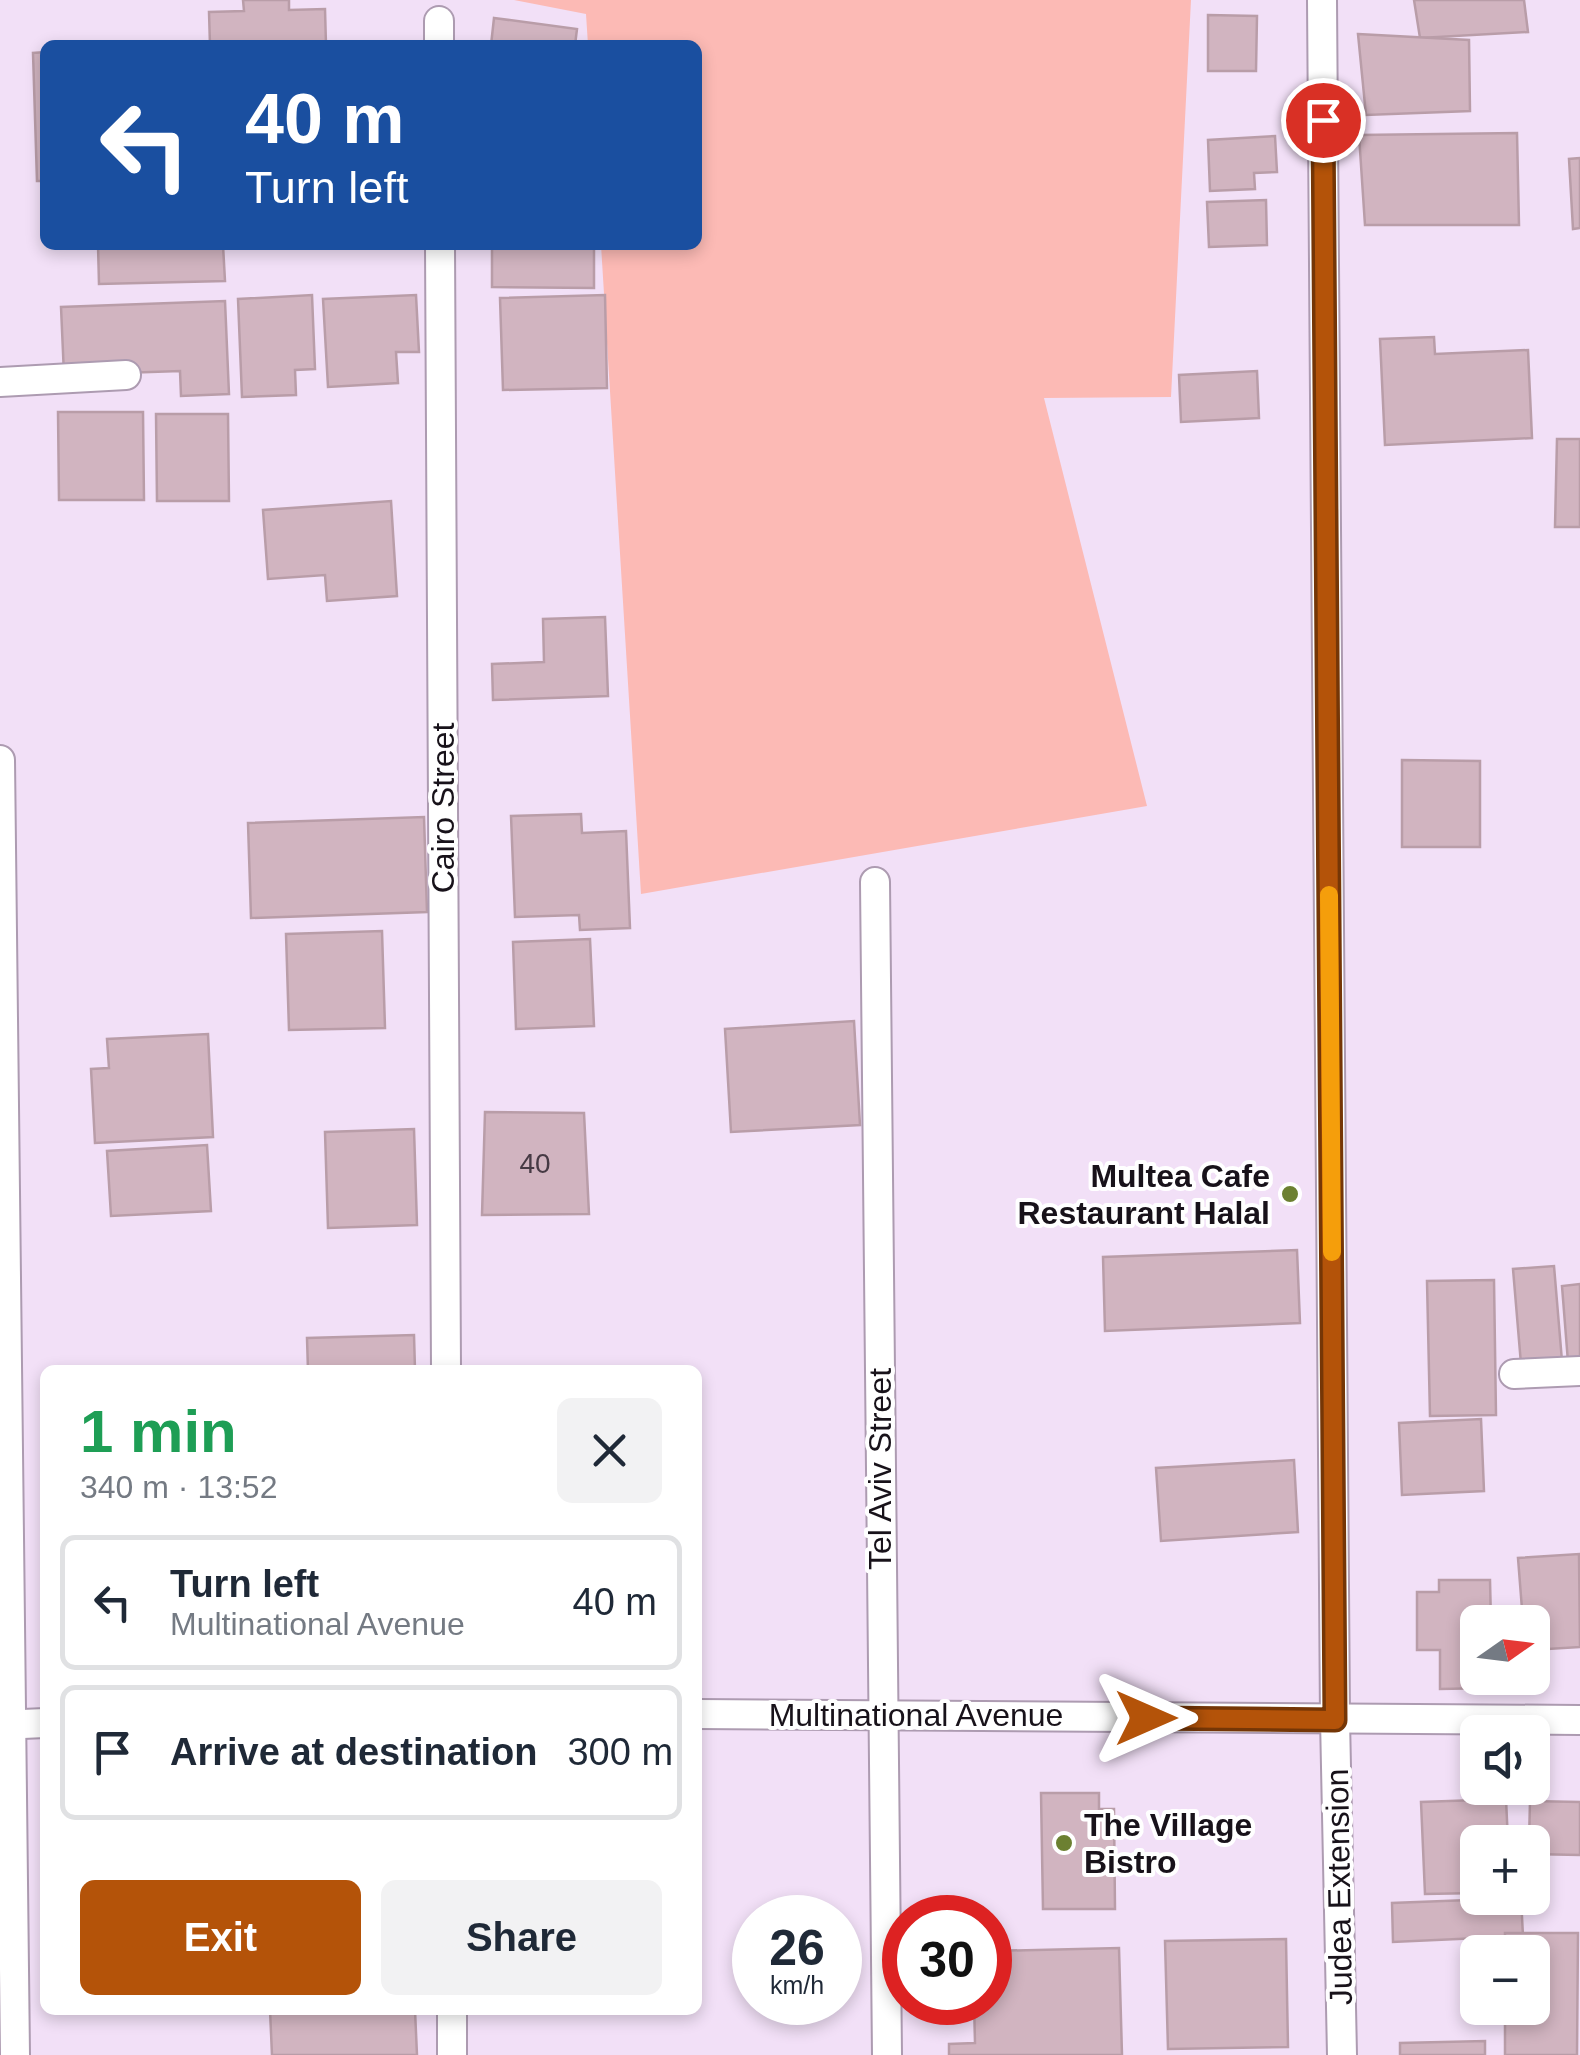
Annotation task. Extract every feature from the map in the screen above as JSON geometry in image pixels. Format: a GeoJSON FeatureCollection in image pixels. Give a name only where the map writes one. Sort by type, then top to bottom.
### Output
{"type":"FeatureCollection","features":[{"type":"Feature","properties":{"kind":"street"},"geometry":{"type":"LineString","coordinates":[[1322,0],[1335,1720]]}},
{"type":"Feature","properties":{"kind":"street","name":"Cairo Street"},"geometry":{"type":"LineString","coordinates":[[440,250],[446,1365]]}},
{"type":"Feature","properties":{"kind":"street"},"geometry":{"type":"LineString","coordinates":[[0,382],[126,374]]}},
{"type":"Feature","properties":{"kind":"street"},"geometry":{"type":"LineString","coordinates":[[0,760],[6,1725],[15,2055]]}},
{"type":"Feature","properties":{"kind":"street","name":"Tel Aviv Street"},"geometry":{"type":"LineString","coordinates":[[876,882],[887,2055]]}},
{"type":"Feature","properties":{"kind":"street"},"geometry":{"type":"LineString","coordinates":[[1514,1374],[1580,1371]]}},
{"type":"Feature","properties":{"kind":"street","name":"Multinational Avenue"},"geometry":{"type":"LineString","coordinates":[[702,1714],[1580,1720]]}},
{"type":"Feature","properties":{"kind":"street","name":"Judea Extension"},"geometry":{"type":"LineString","coordinates":[[1335,1720],[1342,2055]]}},
{"type":"Feature","properties":{"kind":"street"},"geometry":{"type":"LineString","coordinates":[[6,1725],[40,1723]]}},
{"type":"Feature","properties":{"kind":"street"},"geometry":{"type":"LineString","coordinates":[[452,2015],[452,2055]]}},
{"type":"Feature","properties":{"kind":"shaded area"},"geometry":{"type":"Polygon","coordinates":[[[514,0],[1191,0],[1171,397],[1044,398],[1147,806],[641,894],[601,250],[702,250],[702,40],[588,40],[586,14],[514,0]]]}},
{"type":"Feature","properties":{"kind":"building"},"geometry":{"type":"Polygon","coordinates":[[[243,0],[289,0],[289,10],[325,9],[326,40],[210,40],[209,12],[244,11],[243,0]]]}},
{"type":"Feature","properties":{"kind":"building"},"geometry":{"type":"Polygon","coordinates":[[[1414,0],[1524,0],[1528,32],[1420,38],[1414,0]]]}},
{"type":"Feature","properties":{"kind":"building"},"geometry":{"type":"Polygon","coordinates":[[[1208,15],[1257,16],[1256,71],[1208,71],[1208,15]]]}},
{"type":"Feature","properties":{"kind":"building"},"geometry":{"type":"Polygon","coordinates":[[[494,18],[577,29],[576,40],[492,40],[494,18]]]}},
{"type":"Feature","properties":{"kind":"building"},"geometry":{"type":"Polygon","coordinates":[[[1358,34],[1469,40],[1470,111],[1366,115],[1358,34]]]}},
{"type":"Feature","properties":{"kind":"building"},"geometry":{"type":"Polygon","coordinates":[[[40,52],[40,181],[37,181],[33,53],[40,52]]]}},
{"type":"Feature","properties":{"kind":"building"},"geometry":{"type":"Polygon","coordinates":[[[1517,133],[1519,225],[1365,225],[1359,135],[1517,133]]]}},
{"type":"Feature","properties":{"kind":"building"},"geometry":{"type":"Polygon","coordinates":[[[1275,136],[1277,172],[1254,173],[1255,189],[1210,191],[1208,140],[1275,136]]]}},
{"type":"Feature","properties":{"kind":"building"},"geometry":{"type":"Polygon","coordinates":[[[1580,158],[1580,228],[1573,229],[1569,159],[1580,158]]]}},
{"type":"Feature","properties":{"kind":"building"},"geometry":{"type":"Polygon","coordinates":[[[1266,200],[1267,245],[1209,247],[1207,202],[1266,200]]]}},
{"type":"Feature","properties":{"kind":"building"},"geometry":{"type":"Polygon","coordinates":[[[98,250],[223,250],[225,281],[99,284],[98,250]]]}},
{"type":"Feature","properties":{"kind":"building"},"geometry":{"type":"Polygon","coordinates":[[[492,250],[594,250],[594,288],[492,287],[492,250]]]}},
{"type":"Feature","properties":{"kind":"building"},"geometry":{"type":"Polygon","coordinates":[[[312,295],[315,369],[295,370],[296,395],[242,397],[238,299],[312,295]]]}},
{"type":"Feature","properties":{"kind":"building"},"geometry":{"type":"Polygon","coordinates":[[[416,295],[419,352],[396,352],[398,383],[328,387],[323,299],[416,295]]]}},
{"type":"Feature","properties":{"kind":"building"},"geometry":{"type":"Polygon","coordinates":[[[605,295],[607,388],[503,390],[500,298],[605,295]]]}},
{"type":"Feature","properties":{"kind":"building"},"geometry":{"type":"Polygon","coordinates":[[[225,301],[229,394],[181,396],[180,371],[64,375],[61,307],[225,301]]]}},
{"type":"Feature","properties":{"kind":"building"},"geometry":{"type":"Polygon","coordinates":[[[1434,337],[1435,354],[1528,350],[1532,438],[1385,445],[1380,339],[1434,337]]]}},
{"type":"Feature","properties":{"kind":"building"},"geometry":{"type":"Polygon","coordinates":[[[1257,371],[1259,418],[1181,422],[1179,375],[1257,371]]]}},
{"type":"Feature","properties":{"kind":"building"},"geometry":{"type":"Polygon","coordinates":[[[58,412],[143,412],[144,500],[59,500],[58,412]]]}},
{"type":"Feature","properties":{"kind":"building"},"geometry":{"type":"Polygon","coordinates":[[[156,414],[228,414],[229,501],[157,501],[156,414]]]}},
{"type":"Feature","properties":{"kind":"building"},"geometry":{"type":"Polygon","coordinates":[[[1557,439],[1580,439],[1580,527],[1555,527],[1557,439]]]}},
{"type":"Feature","properties":{"kind":"building"},"geometry":{"type":"Polygon","coordinates":[[[391,501],[397,596],[327,601],[325,575],[268,579],[263,510],[391,501]]]}},
{"type":"Feature","properties":{"kind":"building"},"geometry":{"type":"Polygon","coordinates":[[[605,617],[608,696],[493,700],[492,664],[544,662],[543,619],[605,617]]]}},
{"type":"Feature","properties":{"kind":"building"},"geometry":{"type":"Polygon","coordinates":[[[1402,760],[1480,761],[1480,847],[1402,847],[1402,760]]]}},
{"type":"Feature","properties":{"kind":"building"},"geometry":{"type":"Polygon","coordinates":[[[581,814],[582,833],[626,831],[630,928],[580,930],[579,915],[515,917],[511,816],[581,814]]]}},
{"type":"Feature","properties":{"kind":"building"},"geometry":{"type":"Polygon","coordinates":[[[424,817],[427,912],[251,918],[248,823],[424,817]]]}},
{"type":"Feature","properties":{"kind":"building"},"geometry":{"type":"Polygon","coordinates":[[[382,931],[385,1028],[289,1030],[286,934],[382,931]]]}},
{"type":"Feature","properties":{"kind":"building"},"geometry":{"type":"Polygon","coordinates":[[[590,939],[594,1026],[516,1029],[513,942],[590,939]]]}},
{"type":"Feature","properties":{"kind":"building"},"geometry":{"type":"Polygon","coordinates":[[[854,1021],[860,1125],[731,1132],[725,1029],[854,1021]]]}},
{"type":"Feature","properties":{"kind":"building"},"geometry":{"type":"Polygon","coordinates":[[[208,1034],[213,1137],[95,1143],[91,1069],[109,1068],[107,1039],[208,1034]]]}},
{"type":"Feature","properties":{"kind":"building"},"geometry":{"type":"Polygon","coordinates":[[[485,1112],[584,1113],[589,1214],[482,1215],[485,1112]]]}},
{"type":"Feature","properties":{"kind":"building"},"geometry":{"type":"Polygon","coordinates":[[[414,1129],[417,1225],[328,1228],[325,1132],[414,1129]]]}},
{"type":"Feature","properties":{"kind":"building"},"geometry":{"type":"Polygon","coordinates":[[[207,1145],[211,1211],[111,1216],[107,1151],[207,1145]]]}},
{"type":"Feature","properties":{"kind":"building"},"geometry":{"type":"Polygon","coordinates":[[[1297,1250],[1300,1323],[1105,1331],[1103,1257],[1297,1250]]]}},
{"type":"Feature","properties":{"kind":"building"},"geometry":{"type":"Polygon","coordinates":[[[1554,1266],[1562,1361],[1521,1364],[1513,1269],[1554,1266]]]}},
{"type":"Feature","properties":{"kind":"building"},"geometry":{"type":"Polygon","coordinates":[[[1494,1280],[1496,1415],[1430,1416],[1427,1281],[1494,1280]]]}},
{"type":"Feature","properties":{"kind":"building"},"geometry":{"type":"Polygon","coordinates":[[[1580,1284],[1580,1361],[1568,1362],[1562,1286],[1580,1284]]]}},
{"type":"Feature","properties":{"kind":"building"},"geometry":{"type":"Polygon","coordinates":[[[414,1335],[415,1365],[308,1365],[307,1338],[414,1335]]]}},
{"type":"Feature","properties":{"kind":"building"},"geometry":{"type":"Polygon","coordinates":[[[1481,1419],[1484,1491],[1402,1495],[1399,1423],[1481,1419]]]}},
{"type":"Feature","properties":{"kind":"building"},"geometry":{"type":"Polygon","coordinates":[[[1294,1460],[1298,1532],[1161,1541],[1156,1468],[1294,1460]]]}},
{"type":"Feature","properties":{"kind":"building"},"geometry":{"type":"Polygon","coordinates":[[[1579,1554],[1580,1647],[1550,1649],[1550,1605],[1522,1605],[1518,1558],[1579,1554]]]}},
{"type":"Feature","properties":{"kind":"building"},"geometry":{"type":"Polygon","coordinates":[[[1439,1580],[1490,1580],[1491,1605],[1460,1605],[1460,1689],[1440,1689],[1440,1650],[1417,1650],[1417,1592],[1439,1592],[1439,1580]]]}},
{"type":"Feature","properties":{"kind":"building"},"geometry":{"type":"Polygon","coordinates":[[[1041,1793],[1099,1793],[1099,1809],[1114,1809],[1115,1909],[1043,1909],[1041,1793]]]}},
{"type":"Feature","properties":{"kind":"building"},"geometry":{"type":"Polygon","coordinates":[[[1421,1802],[1506,1805],[1507,1825],[1460,1825],[1460,1893],[1425,1894],[1421,1802]]]}},
{"type":"Feature","properties":{"kind":"building"},"geometry":{"type":"Polygon","coordinates":[[[1580,1802],[1580,1855],[1550,1854],[1550,1825],[1529,1825],[1530,1805],[1580,1802]]]}},
{"type":"Feature","properties":{"kind":"building"},"geometry":{"type":"Polygon","coordinates":[[[1460,1900],[1460,1915],[1522,1915],[1523,1935],[1460,1935],[1460,1939],[1393,1942],[1392,1903],[1460,1900]]]}},
{"type":"Feature","properties":{"kind":"building"},"geometry":{"type":"Polygon","coordinates":[[[1578,1933],[1577,2055],[1505,2055],[1505,2025],[1550,2025],[1550,1935],[1505,1935],[1578,1933]]]}},
{"type":"Feature","properties":{"kind":"building"},"geometry":{"type":"Polygon","coordinates":[[[1286,1939],[1288,2047],[1168,2049],[1165,1941],[1286,1939]]]}},
{"type":"Feature","properties":{"kind":"building"},"geometry":{"type":"Polygon","coordinates":[[[1119,1948],[1122,2055],[949,2055],[949,2044],[975,2043],[975,2025],[1012,2025],[1012,1950],[1119,1948]]]}},
{"type":"Feature","properties":{"kind":"building"},"geometry":{"type":"Polygon","coordinates":[[[270,2015],[415,2015],[417,2055],[272,2055],[270,2015]]]}},
{"type":"Feature","properties":{"kind":"building"},"geometry":{"type":"Polygon","coordinates":[[[1485,2041],[1485,2055],[1400,2055],[1400,2043],[1485,2041]]]}},
{"type":"Feature","properties":{"kind":"slow traffic"},"geometry":{"type":"LineString","coordinates":[[1329,895],[1332,1252]]}},
{"type":"Feature","properties":{"kind":"place","name":"Multea Cafe Restaurant Halal"},"geometry":{"type":"Point","coordinates":[1290,1194]}},
{"type":"Feature","properties":{"kind":"place","name":"The Village Bistro"},"geometry":{"type":"Point","coordinates":[1064,1843]}},
{"type":"Feature","properties":{"kind":"route"},"geometry":{"type":"LineString","coordinates":[[1146,1718],[1335,1720],[1323,120]]}}]}
